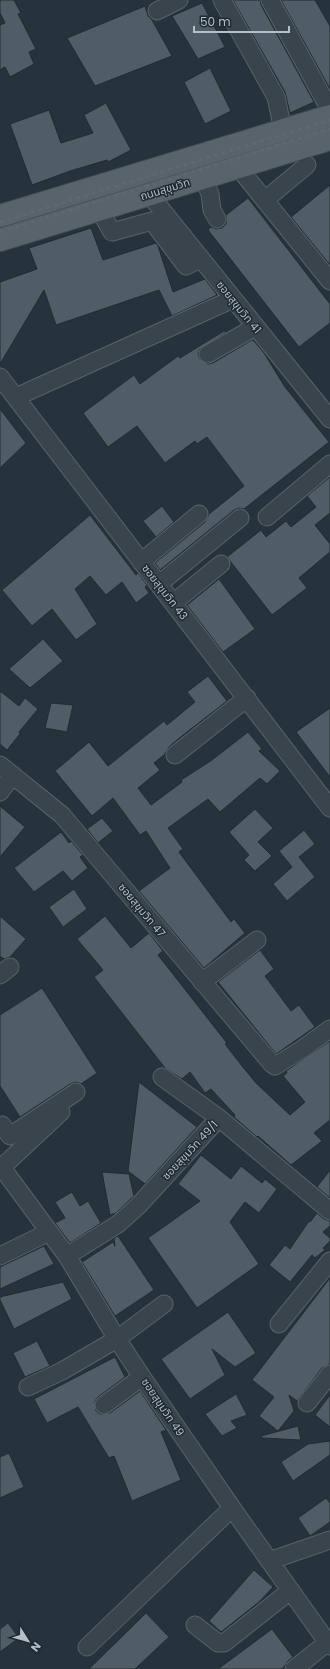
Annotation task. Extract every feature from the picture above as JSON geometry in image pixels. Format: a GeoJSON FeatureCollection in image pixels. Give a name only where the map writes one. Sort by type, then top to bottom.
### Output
{"type":"FeatureCollection","features":[{"type":"Feature","properties":{"kind":"main road","name":"ถนนสุขุมวิท"},"geometry":{"type":"LineString","coordinates":[[0,216],[330,116]]}},
{"type":"Feature","properties":{"kind":"main road"},"geometry":{"type":"LineString","coordinates":[[283,130],[299,158]]}},
{"type":"Feature","properties":{"kind":"main road","name":"ถนนสุขุมวิท"},"geometry":{"type":"LineString","coordinates":[[0,240],[238,167],[299,158],[330,139]]}},
{"type":"Feature","properties":{"kind":"street"},"geometry":{"type":"LineString","coordinates":[[157,11],[179,0]]}},
{"type":"Feature","properties":{"kind":"street"},"geometry":{"type":"LineString","coordinates":[[222,0],[276,97],[283,130]]}},
{"type":"Feature","properties":{"kind":"street"},"geometry":{"type":"LineString","coordinates":[[270,0],[330,110]]}},
{"type":"Feature","properties":{"kind":"street"},"geometry":{"type":"LineString","coordinates":[[265,200],[299,158]]}},
{"type":"Feature","properties":{"kind":"street"},"geometry":{"type":"LineString","coordinates":[[238,167],[330,282]]}},
{"type":"Feature","properties":{"kind":"street"},"geometry":{"type":"LineString","coordinates":[[203,177],[210,194],[212,210],[217,219]]}},
{"type":"Feature","properties":{"kind":"street","name":"ซอยสุขุมวิท 41"},"geometry":{"type":"LineString","coordinates":[[148,194],[330,419]]}},
{"type":"Feature","properties":{"kind":"street"},"geometry":{"type":"LineString","coordinates":[[99,210],[112,232],[152,221],[186,266],[201,259]]}},
{"type":"Feature","properties":{"kind":"street"},"geometry":{"type":"LineString","coordinates":[[16,397],[233,299]]}},
{"type":"Feature","properties":{"kind":"street"},"geometry":{"type":"LineString","coordinates":[[208,354],[255,327]]}},
{"type":"Feature","properties":{"kind":"street","name":"ซอยสุขุมวิท 43"},"geometry":{"type":"LineString","coordinates":[[0,377],[330,808]]}},
{"type":"Feature","properties":{"kind":"street"},"geometry":{"type":"LineString","coordinates":[[267,517],[330,464]]}},
{"type":"Feature","properties":{"kind":"street"},"geometry":{"type":"LineString","coordinates":[[142,562],[199,514]]}},
{"type":"Feature","properties":{"kind":"street"},"geometry":{"type":"LineString","coordinates":[[159,584],[240,518]]}},
{"type":"Feature","properties":{"kind":"street"},"geometry":{"type":"LineString","coordinates":[[173,603],[221,564]]}},
{"type":"Feature","properties":{"kind":"street"},"geometry":{"type":"LineString","coordinates":[[175,755],[247,698]]}},
{"type":"Feature","properties":{"kind":"street","name":"ซอยสุขุมวิท 47"},"geometry":{"type":"LineString","coordinates":[[0,765],[62,815],[274,1066],[301,1050],[330,1029]]}},
{"type":"Feature","properties":{"kind":"street"},"geometry":{"type":"LineString","coordinates":[[0,792],[13,776]]}},
{"type":"Feature","properties":{"kind":"street"},"geometry":{"type":"LineString","coordinates":[[202,982],[257,940]]}},
{"type":"Feature","properties":{"kind":"street"},"geometry":{"type":"LineString","coordinates":[[162,1077],[219,1118]]}},
{"type":"Feature","properties":{"kind":"street"},"geometry":{"type":"LineString","coordinates":[[2,1130],[76,1092]]}},
{"type":"Feature","properties":{"kind":"street"},"geometry":{"type":"LineString","coordinates":[[1,1167],[63,1110]]}},
{"type":"Feature","properties":{"kind":"street","name":"ซอยสุขุมวิท 49/1"},"geometry":{"type":"LineString","coordinates":[[67,1256],[118,1224],[138,1206],[219,1118],[330,1211]]}},
{"type":"Feature","properties":{"kind":"street","name":"ซอยสุขุมวิท 49"},"geometry":{"type":"LineString","coordinates":[[1,1167],[67,1256],[117,1339],[142,1377],[290,1591],[329,1644]]}},
{"type":"Feature","properties":{"kind":"street"},"geometry":{"type":"LineString","coordinates":[[0,1256],[49,1232]]}},
{"type":"Feature","properties":{"kind":"street"},"geometry":{"type":"LineString","coordinates":[[279,1324],[330,1261]]}},
{"type":"Feature","properties":{"kind":"street"},"geometry":{"type":"LineString","coordinates":[[28,1387],[62,1371],[117,1339],[164,1304]]}},
{"type":"Feature","properties":{"kind":"street"},"geometry":{"type":"LineString","coordinates":[[306,1403],[330,1374]]}},
{"type":"Feature","properties":{"kind":"street"},"geometry":{"type":"LineString","coordinates":[[104,1405],[142,1377]]}},
{"type":"Feature","properties":{"kind":"street"},"geometry":{"type":"LineString","coordinates":[[87,1647],[232,1508]]}},
{"type":"Feature","properties":{"kind":"street"},"geometry":{"type":"LineString","coordinates":[[269,1561],[330,1540]]}},
{"type":"Feature","properties":{"kind":"street"},"geometry":{"type":"LineString","coordinates":[[195,1625],[218,1643],[224,1643],[290,1591]]}},
{"type":"Feature","properties":{"kind":"street"},"geometry":{"type":"LineString","coordinates":[[294,1669],[329,1644]]}},
{"type":"Feature","properties":{"kind":"building"},"geometry":{"type":"Polygon","coordinates":[[[0,0],[14,0],[21,13],[18,14],[36,49],[29,52],[34,64],[10,77],[5,67],[0,70],[0,25],[5,23],[0,13],[0,0]]]}},
{"type":"Feature","properties":{"kind":"building"},"geometry":{"type":"Polygon","coordinates":[[[233,0],[260,0],[261,5],[314,102],[290,113],[285,92],[233,0]]]}},
{"type":"Feature","properties":{"kind":"building"},"geometry":{"type":"Polygon","coordinates":[[[281,0],[315,0],[330,26],[330,89],[281,0]]]}},
{"type":"Feature","properties":{"kind":"building"},"geometry":{"type":"Polygon","coordinates":[[[202,3],[225,47],[198,59],[172,16],[202,3]]]}},
{"type":"Feature","properties":{"kind":"building"},"geometry":{"type":"Polygon","coordinates":[[[145,6],[148,16],[152,20],[172,56],[95,86],[67,38],[145,6]]]}},
{"type":"Feature","properties":{"kind":"building"},"geometry":{"type":"Polygon","coordinates":[[[210,68],[231,111],[205,124],[184,82],[210,68]]]}},
{"type":"Feature","properties":{"kind":"building"},"geometry":{"type":"Polygon","coordinates":[[[106,103],[131,150],[108,162],[107,160],[70,171],[32,185],[10,124],[49,110],[61,143],[93,133],[84,115],[106,103]]]}},
{"type":"Feature","properties":{"kind":"building"},"geometry":{"type":"Polygon","coordinates":[[[330,185],[330,265],[291,217],[330,185]]]}},
{"type":"Feature","properties":{"kind":"building"},"geometry":{"type":"Polygon","coordinates":[[[248,198],[330,304],[330,323],[299,347],[208,230],[211,227],[216,229],[222,228],[226,224],[226,215],[248,198]]]}},
{"type":"Feature","properties":{"kind":"building"},"geometry":{"type":"Polygon","coordinates":[[[91,228],[103,260],[156,243],[173,292],[205,279],[217,295],[172,316],[159,290],[56,325],[44,290],[0,364],[0,282],[37,269],[29,248],[91,228]]]}},
{"type":"Feature","properties":{"kind":"building"},"geometry":{"type":"Polygon","coordinates":[[[224,331],[227,332],[200,349],[198,354],[200,359],[208,364],[213,363],[252,340],[254,341],[264,353],[285,387],[329,442],[244,509],[239,508],[234,510],[160,570],[155,563],[205,522],[209,514],[244,486],[207,437],[197,444],[195,441],[165,463],[137,426],[108,447],[83,413],[134,375],[140,384],[178,356],[180,358],[224,331]]]}},
{"type":"Feature","properties":{"kind":"building"},"geometry":{"type":"Polygon","coordinates":[[[0,409],[26,443],[0,468],[0,409]]]}},
{"type":"Feature","properties":{"kind":"building"},"geometry":{"type":"Polygon","coordinates":[[[330,477],[330,513],[315,525],[330,544],[330,552],[299,578],[307,588],[272,615],[227,557],[261,530],[266,537],[286,521],[291,527],[316,507],[307,496],[330,477]]]}},
{"type":"Feature","properties":{"kind":"building"},"geometry":{"type":"Polygon","coordinates":[[[162,506],[174,522],[156,537],[143,521],[162,506]]]}},
{"type":"Feature","properties":{"kind":"building"},"geometry":{"type":"Polygon","coordinates":[[[90,515],[136,575],[138,573],[147,585],[145,587],[149,593],[136,603],[122,582],[106,595],[90,576],[75,589],[97,624],[76,640],[52,609],[32,626],[2,590],[90,515]]]}},
{"type":"Feature","properties":{"kind":"building"},"geometry":{"type":"Polygon","coordinates":[[[219,579],[255,629],[223,652],[187,605],[219,579]]]}},
{"type":"Feature","properties":{"kind":"building"},"geometry":{"type":"Polygon","coordinates":[[[43,639],[63,661],[30,688],[9,669],[43,639]]]}},
{"type":"Feature","properties":{"kind":"building"},"geometry":{"type":"Polygon","coordinates":[[[208,676],[227,701],[169,747],[165,754],[154,763],[160,770],[138,788],[151,805],[182,782],[181,780],[212,760],[248,732],[262,749],[259,751],[280,771],[267,784],[260,778],[220,812],[208,799],[168,828],[183,849],[179,852],[231,922],[234,919],[245,933],[204,968],[139,891],[170,868],[146,831],[140,835],[113,798],[92,816],[55,771],[89,742],[108,766],[164,721],[167,725],[195,702],[187,692],[208,676]]]}},
{"type":"Feature","properties":{"kind":"building"},"geometry":{"type":"Polygon","coordinates":[[[0,691],[19,706],[25,698],[38,709],[19,732],[20,734],[7,750],[0,744],[0,691]]]}},
{"type":"Feature","properties":{"kind":"building"},"geometry":{"type":"Polygon","coordinates":[[[51,703],[73,705],[67,732],[45,728],[51,703]]]}},
{"type":"Feature","properties":{"kind":"building"},"geometry":{"type":"Polygon","coordinates":[[[330,708],[330,777],[296,732],[330,708]]]}},
{"type":"Feature","properties":{"kind":"building"},"geometry":{"type":"Polygon","coordinates":[[[0,806],[25,827],[0,857],[0,806]]]}},
{"type":"Feature","properties":{"kind":"building"},"geometry":{"type":"Polygon","coordinates":[[[255,809],[273,828],[258,842],[272,856],[255,871],[244,860],[249,855],[229,832],[255,809]]]}},
{"type":"Feature","properties":{"kind":"building"},"geometry":{"type":"Polygon","coordinates":[[[102,818],[113,831],[98,843],[87,829],[102,818]]]}},
{"type":"Feature","properties":{"kind":"building"},"geometry":{"type":"Polygon","coordinates":[[[304,830],[315,844],[299,857],[315,877],[287,901],[273,884],[292,867],[279,851],[304,830]]]}},
{"type":"Feature","properties":{"kind":"building"},"geometry":{"type":"Polygon","coordinates":[[[61,832],[69,843],[71,841],[83,855],[80,857],[88,868],[72,881],[63,871],[34,892],[14,868],[61,832]]]}},
{"type":"Feature","properties":{"kind":"building"},"geometry":{"type":"Polygon","coordinates":[[[74,889],[87,909],[63,927],[49,907],[74,889]]]}},
{"type":"Feature","properties":{"kind":"building"},"geometry":{"type":"Polygon","coordinates":[[[0,916],[26,939],[10,957],[4,959],[0,956],[0,916]]]}},
{"type":"Feature","properties":{"kind":"building"},"geometry":{"type":"Polygon","coordinates":[[[105,916],[131,948],[149,933],[163,951],[158,955],[227,1043],[225,1044],[242,1066],[256,1083],[290,1115],[305,1102],[283,1076],[287,1073],[286,1071],[330,1041],[330,1120],[314,1133],[322,1141],[291,1165],[234,1117],[235,1115],[211,1089],[205,1093],[190,1072],[182,1079],[165,1068],[94,977],[103,970],[77,939],[105,916]]]}},
{"type":"Feature","properties":{"kind":"building"},"geometry":{"type":"Polygon","coordinates":[[[260,950],[274,969],[265,976],[291,1011],[299,1005],[315,1027],[276,1054],[218,982],[260,950]]]}},
{"type":"Feature","properties":{"kind":"building"},"geometry":{"type":"Polygon","coordinates":[[[42,988],[97,1073],[81,1084],[76,1082],[70,1084],[20,1117],[0,1086],[0,1015],[42,988]]]}},
{"type":"Feature","properties":{"kind":"building"},"geometry":{"type":"Polygon","coordinates":[[[139,1082],[197,1127],[145,1184],[128,1171],[139,1082]]]}},
{"type":"Feature","properties":{"kind":"building"},"geometry":{"type":"Polygon","coordinates":[[[201,1155],[231,1179],[241,1166],[262,1183],[265,1179],[277,1189],[259,1213],[245,1202],[230,1222],[259,1264],[197,1308],[148,1238],[200,1201],[178,1184],[201,1155]]]}},
{"type":"Feature","properties":{"kind":"building"},"geometry":{"type":"Polygon","coordinates":[[[330,1170],[330,1198],[317,1187],[330,1170]]]}},
{"type":"Feature","properties":{"kind":"building"},"geometry":{"type":"Polygon","coordinates":[[[102,1172],[129,1174],[134,1196],[116,1213],[110,1215],[102,1172]]]}},
{"type":"Feature","properties":{"kind":"building"},"geometry":{"type":"Polygon","coordinates":[[[72,1192],[80,1206],[88,1201],[101,1223],[70,1243],[55,1223],[65,1218],[55,1202],[72,1192]]]}},
{"type":"Feature","properties":{"kind":"building"},"geometry":{"type":"Polygon","coordinates":[[[317,1213],[324,1219],[330,1221],[330,1226],[323,1232],[330,1238],[330,1241],[323,1248],[325,1250],[315,1258],[312,1255],[290,1282],[269,1265],[285,1245],[290,1249],[309,1221],[310,1222],[317,1213]]]}},
{"type":"Feature","properties":{"kind":"building"},"geometry":{"type":"Polygon","coordinates":[[[118,1236],[154,1290],[115,1316],[82,1262],[113,1242],[115,1246],[114,1238],[118,1236]]]}},
{"type":"Feature","properties":{"kind":"building"},"geometry":{"type":"Polygon","coordinates":[[[44,1246],[54,1264],[0,1289],[0,1267],[44,1246]]]}},
{"type":"Feature","properties":{"kind":"building"},"geometry":{"type":"Polygon","coordinates":[[[330,1278],[330,1364],[322,1368],[297,1401],[289,1395],[294,1411],[278,1431],[259,1416],[274,1397],[252,1380],[330,1278]]]}},
{"type":"Feature","properties":{"kind":"building"},"geometry":{"type":"Polygon","coordinates":[[[63,1282],[72,1299],[14,1329],[0,1300],[0,1297],[63,1282]]]}},
{"type":"Feature","properties":{"kind":"building"},"geometry":{"type":"Polygon","coordinates":[[[228,1312],[256,1353],[235,1367],[212,1349],[225,1375],[190,1399],[161,1359],[228,1312]]]}},
{"type":"Feature","properties":{"kind":"building"},"geometry":{"type":"Polygon","coordinates":[[[37,1341],[50,1366],[25,1377],[13,1353],[37,1341]]]}},
{"type":"Feature","properties":{"kind":"building"},"geometry":{"type":"Polygon","coordinates":[[[115,1357],[125,1377],[98,1397],[95,1401],[96,1411],[100,1414],[110,1413],[140,1391],[166,1430],[161,1432],[181,1480],[132,1501],[114,1456],[109,1458],[78,1407],[47,1423],[34,1399],[115,1357]]]}},
{"type":"Feature","properties":{"kind":"building"},"geometry":{"type":"Polygon","coordinates":[[[236,1394],[247,1415],[231,1421],[237,1428],[222,1436],[205,1414],[236,1394]]]}},
{"type":"Feature","properties":{"kind":"building"},"geometry":{"type":"Polygon","coordinates":[[[330,1395],[330,1427],[315,1415],[330,1395]]]}},
{"type":"Feature","properties":{"kind":"building"},"geometry":{"type":"Polygon","coordinates":[[[298,1426],[301,1440],[262,1438],[261,1436],[298,1426]]]}},
{"type":"Feature","properties":{"kind":"building"},"geometry":{"type":"Polygon","coordinates":[[[330,1441],[330,1455],[293,1481],[281,1462],[308,1444],[330,1441]]]}},
{"type":"Feature","properties":{"kind":"building"},"geometry":{"type":"Polygon","coordinates":[[[9,1453],[24,1487],[0,1498],[0,1457],[9,1453]]]}},
{"type":"Feature","properties":{"kind":"building"},"geometry":{"type":"Polygon","coordinates":[[[326,1498],[330,1503],[330,1522],[310,1536],[298,1518],[326,1498]]]}},
{"type":"Feature","properties":{"kind":"building"},"geometry":{"type":"Polygon","coordinates":[[[254,1570],[273,1587],[259,1602],[221,1632],[209,1621],[254,1570]]]}},
{"type":"Feature","properties":{"kind":"building"},"geometry":{"type":"Polygon","coordinates":[[[146,1613],[169,1637],[135,1669],[89,1669],[146,1613]]]}},
{"type":"Feature","properties":{"kind":"building"},"geometry":{"type":"Polygon","coordinates":[[[8,1623],[19,1638],[0,1652],[0,1629],[8,1623]]]}},
{"type":"Feature","properties":{"kind":"building"},"geometry":{"type":"Polygon","coordinates":[[[272,1629],[293,1657],[284,1667],[281,1669],[218,1669],[272,1629]]]}},
{"type":"Feature","properties":{"kind":"railway"},"geometry":{"type":"LineString","coordinates":[[0,222],[330,120]]}},
{"type":"Feature","properties":{"kind":"railway"},"geometry":{"type":"LineString","coordinates":[[0,232],[330,129]]}}]}
